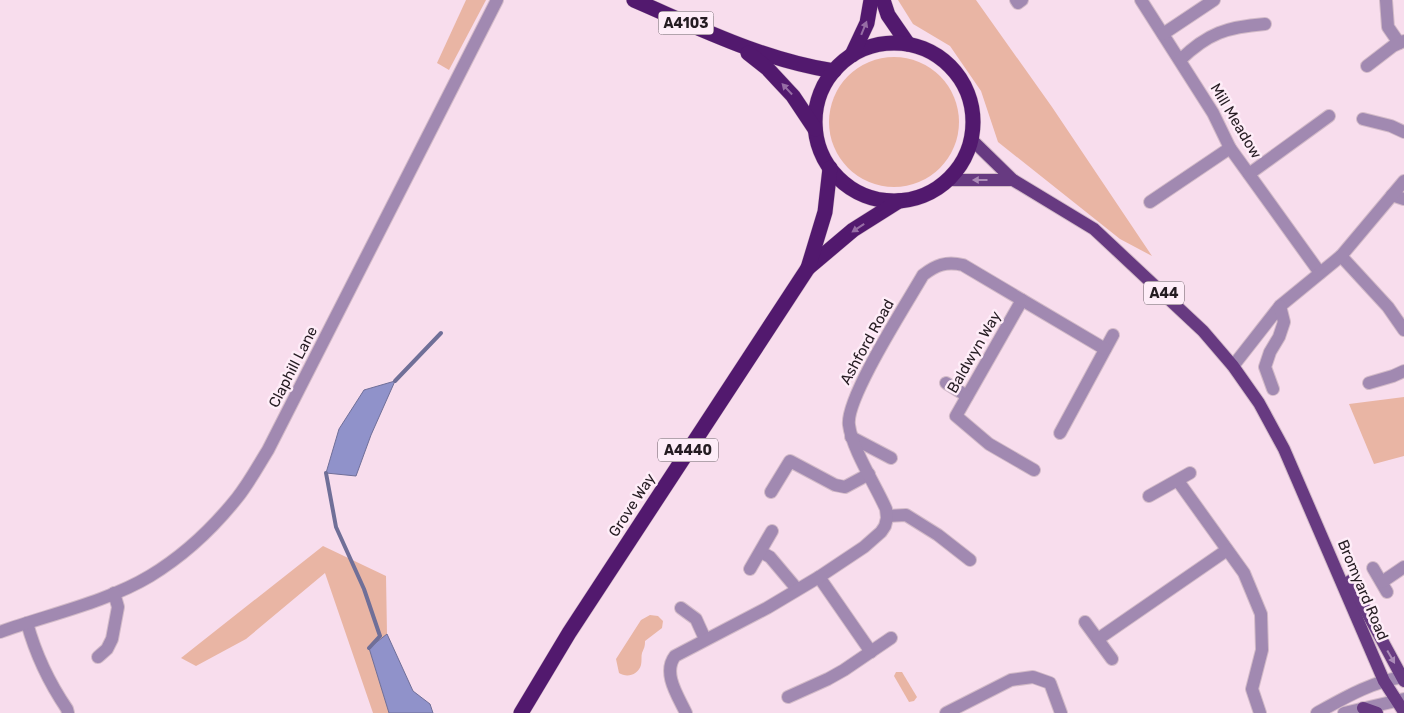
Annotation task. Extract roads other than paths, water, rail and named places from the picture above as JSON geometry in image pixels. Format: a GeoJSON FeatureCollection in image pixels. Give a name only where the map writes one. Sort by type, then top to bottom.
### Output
{"type":"FeatureCollection","features":[{"type":"Feature","properties":{"kind":"highway","name":"A4103"},"geometry":{"type":"LineString","coordinates":[[634,0],[738,45],[798,64],[834,71]]}},
{"type":"Feature","properties":{"kind":"highway"},"geometry":{"type":"LineString","coordinates":[[852,55],[867,23],[871,0]]}},
{"type":"Feature","properties":{"kind":"highway"},"geometry":{"type":"LineString","coordinates":[[883,0],[888,15],[908,44]]}},
{"type":"Feature","properties":{"kind":"highway"},"geometry":{"type":"LineString","coordinates":[[888,43],[908,44],[931,53],[951,68],[966,89],[972,114],[971,139],[966,154],[948,180],[925,195],[899,201],[878,200],[860,193],[843,182],[830,168],[820,149],[815,128],[816,108],[822,88],[834,71],[852,55],[869,47],[888,43]]}},
{"type":"Feature","properties":{"kind":"highway","name":"A4103"},"geometry":{"type":"LineString","coordinates":[[738,45],[767,68],[793,96],[815,128]]}},
{"type":"Feature","properties":{"kind":"highway","name":"Grove Way"},"geometry":{"type":"LineString","coordinates":[[521,713],[574,625],[808,268],[825,212],[830,168]]}},
{"type":"Feature","properties":{"kind":"highway","name":"Grove Way"},"geometry":{"type":"LineString","coordinates":[[808,268],[853,230],[899,201]]}},
{"type":"Feature","properties":{"kind":"main road","name":"Bromyard Road"},"geometry":{"type":"LineString","coordinates":[[971,139],[1013,180],[1094,229],[1203,331],[1233,366],[1259,403],[1280,442],[1310,506],[1384,681],[1400,699],[1404,712]]}},
{"type":"Feature","properties":{"kind":"main road"},"geometry":{"type":"LineString","coordinates":[[948,180],[1013,180]]}},
{"type":"Feature","properties":{"kind":"main road","name":"Bromyard Road"},"geometry":{"type":"LineString","coordinates":[[1310,506],[1403,678]]}},
{"type":"Feature","properties":{"kind":"main road"},"geometry":{"type":"LineString","coordinates":[[1363,708],[1377,713]]}},
{"type":"Feature","properties":{"kind":"street","name":"Claphill Lane"},"geometry":{"type":"LineString","coordinates":[[0,632],[114,593],[149,577],[180,555],[214,525],[238,496],[263,458],[369,254],[497,0]]}},
{"type":"Feature","properties":{"kind":"street","name":"Mill Meadow"},"geometry":{"type":"LineString","coordinates":[[1141,0],[1214,114],[1230,148],[1320,273]]}},
{"type":"Feature","properties":{"kind":"street"},"geometry":{"type":"LineString","coordinates":[[1163,34],[1214,0]]}},
{"type":"Feature","properties":{"kind":"street"},"geometry":{"type":"LineString","coordinates":[[1367,66],[1401,42],[1388,27],[1386,0]]}},
{"type":"Feature","properties":{"kind":"street"},"geometry":{"type":"LineString","coordinates":[[1180,60],[1192,48],[1226,29],[1265,24]]}},
{"type":"Feature","properties":{"kind":"street"},"geometry":{"type":"LineString","coordinates":[[1249,174],[1329,116]]}},
{"type":"Feature","properties":{"kind":"street"},"geometry":{"type":"LineString","coordinates":[[1363,119],[1391,126],[1404,132]]}},
{"type":"Feature","properties":{"kind":"street"},"geometry":{"type":"LineString","coordinates":[[1150,202],[1230,148]]}},
{"type":"Feature","properties":{"kind":"street"},"geometry":{"type":"LineString","coordinates":[[1233,366],[1280,306],[1341,256],[1398,197],[1404,181]]}},
{"type":"Feature","properties":{"kind":"street"},"geometry":{"type":"LineString","coordinates":[[1341,256],[1388,308],[1404,330]]}},
{"type":"Feature","properties":{"kind":"street","name":"Ashford Road"},"geometry":{"type":"LineString","coordinates":[[887,516],[886,509],[852,436],[848,423],[858,390],[923,275],[932,268],[941,264],[963,265],[1105,349]]}},
{"type":"Feature","properties":{"kind":"street","name":"Baldwyn Way"},"geometry":{"type":"LineString","coordinates":[[1022,300],[956,416],[989,444],[1034,470]]}},
{"type":"Feature","properties":{"kind":"street"},"geometry":{"type":"LineString","coordinates":[[1272,389],[1265,367],[1284,322],[1280,306]]}},
{"type":"Feature","properties":{"kind":"street"},"geometry":{"type":"LineString","coordinates":[[1060,433],[1113,335]]}},
{"type":"Feature","properties":{"kind":"street"},"geometry":{"type":"LineString","coordinates":[[1369,383],[1404,371]]}},
{"type":"Feature","properties":{"kind":"street"},"geometry":{"type":"LineString","coordinates":[[946,384],[967,396]]}},
{"type":"Feature","properties":{"kind":"street"},"geometry":{"type":"LineString","coordinates":[[852,436],[891,458]]}},
{"type":"Feature","properties":{"kind":"street"},"geometry":{"type":"LineString","coordinates":[[772,492],[790,460],[835,485],[845,487],[869,474]]}},
{"type":"Feature","properties":{"kind":"street"},"geometry":{"type":"LineString","coordinates":[[1149,496],[1190,473]]}},
{"type":"Feature","properties":{"kind":"street"},"geometry":{"type":"LineString","coordinates":[[1178,481],[1244,573],[1261,614],[1262,650],[1252,689],[1260,713]]}},
{"type":"Feature","properties":{"kind":"street"},"geometry":{"type":"LineString","coordinates":[[686,713],[672,681],[669,665],[675,656],[767,608],[819,578],[872,540],[885,526],[887,516],[906,515],[938,535],[970,560]]}},
{"type":"Feature","properties":{"kind":"street"},"geometry":{"type":"LineString","coordinates":[[750,569],[772,531]]}},
{"type":"Feature","properties":{"kind":"street"},"geometry":{"type":"LineString","coordinates":[[1098,639],[1227,550]]}},
{"type":"Feature","properties":{"kind":"street"},"geometry":{"type":"LineString","coordinates":[[761,552],[770,557],[797,589]]}},
{"type":"Feature","properties":{"kind":"street"},"geometry":{"type":"LineString","coordinates":[[1373,568],[1384,587],[1404,567]]}},
{"type":"Feature","properties":{"kind":"street"},"geometry":{"type":"LineString","coordinates":[[819,578],[871,652]]}},
{"type":"Feature","properties":{"kind":"street"},"geometry":{"type":"LineString","coordinates":[[98,657],[107,649],[112,639],[118,607],[114,593]]}},
{"type":"Feature","properties":{"kind":"street"},"geometry":{"type":"LineString","coordinates":[[680,608],[696,619],[706,639]]}},
{"type":"Feature","properties":{"kind":"street"},"geometry":{"type":"LineString","coordinates":[[1085,622],[1112,659]]}},
{"type":"Feature","properties":{"kind":"street"},"geometry":{"type":"LineString","coordinates":[[27,623],[31,638],[47,676],[68,713]]}},
{"type":"Feature","properties":{"kind":"street"},"geometry":{"type":"LineString","coordinates":[[788,697],[828,679],[891,638]]}},
{"type":"Feature","properties":{"kind":"street"},"geometry":{"type":"LineString","coordinates":[[946,713],[1011,680],[1033,677],[1050,683],[1062,713]]}},
{"type":"Feature","properties":{"kind":"street"},"geometry":{"type":"LineString","coordinates":[[1317,713],[1343,698],[1384,681],[1403,678]]}},
{"type":"Feature","properties":{"kind":"street"},"geometry":{"type":"LineString","coordinates":[[1344,713],[1400,699]]}},
{"type":"Feature","properties":{"kind":"water"},"geometry":{"type":"Polygon","coordinates":[[[395,381],[371,435],[356,476],[326,473],[339,429],[364,390],[395,381]]]}},
{"type":"Feature","properties":{"kind":"water"},"geometry":{"type":"Polygon","coordinates":[[[387,634],[413,691],[430,704],[433,713],[389,713],[369,648],[387,634]]]}},
{"type":"Feature","properties":{"kind":"waterway"},"geometry":{"type":"LineString","coordinates":[[395,381],[441,333]]}},
{"type":"Feature","properties":{"kind":"waterway"},"geometry":{"type":"LineString","coordinates":[[326,473],[336,527],[364,589],[380,636],[369,648]]}}]}
